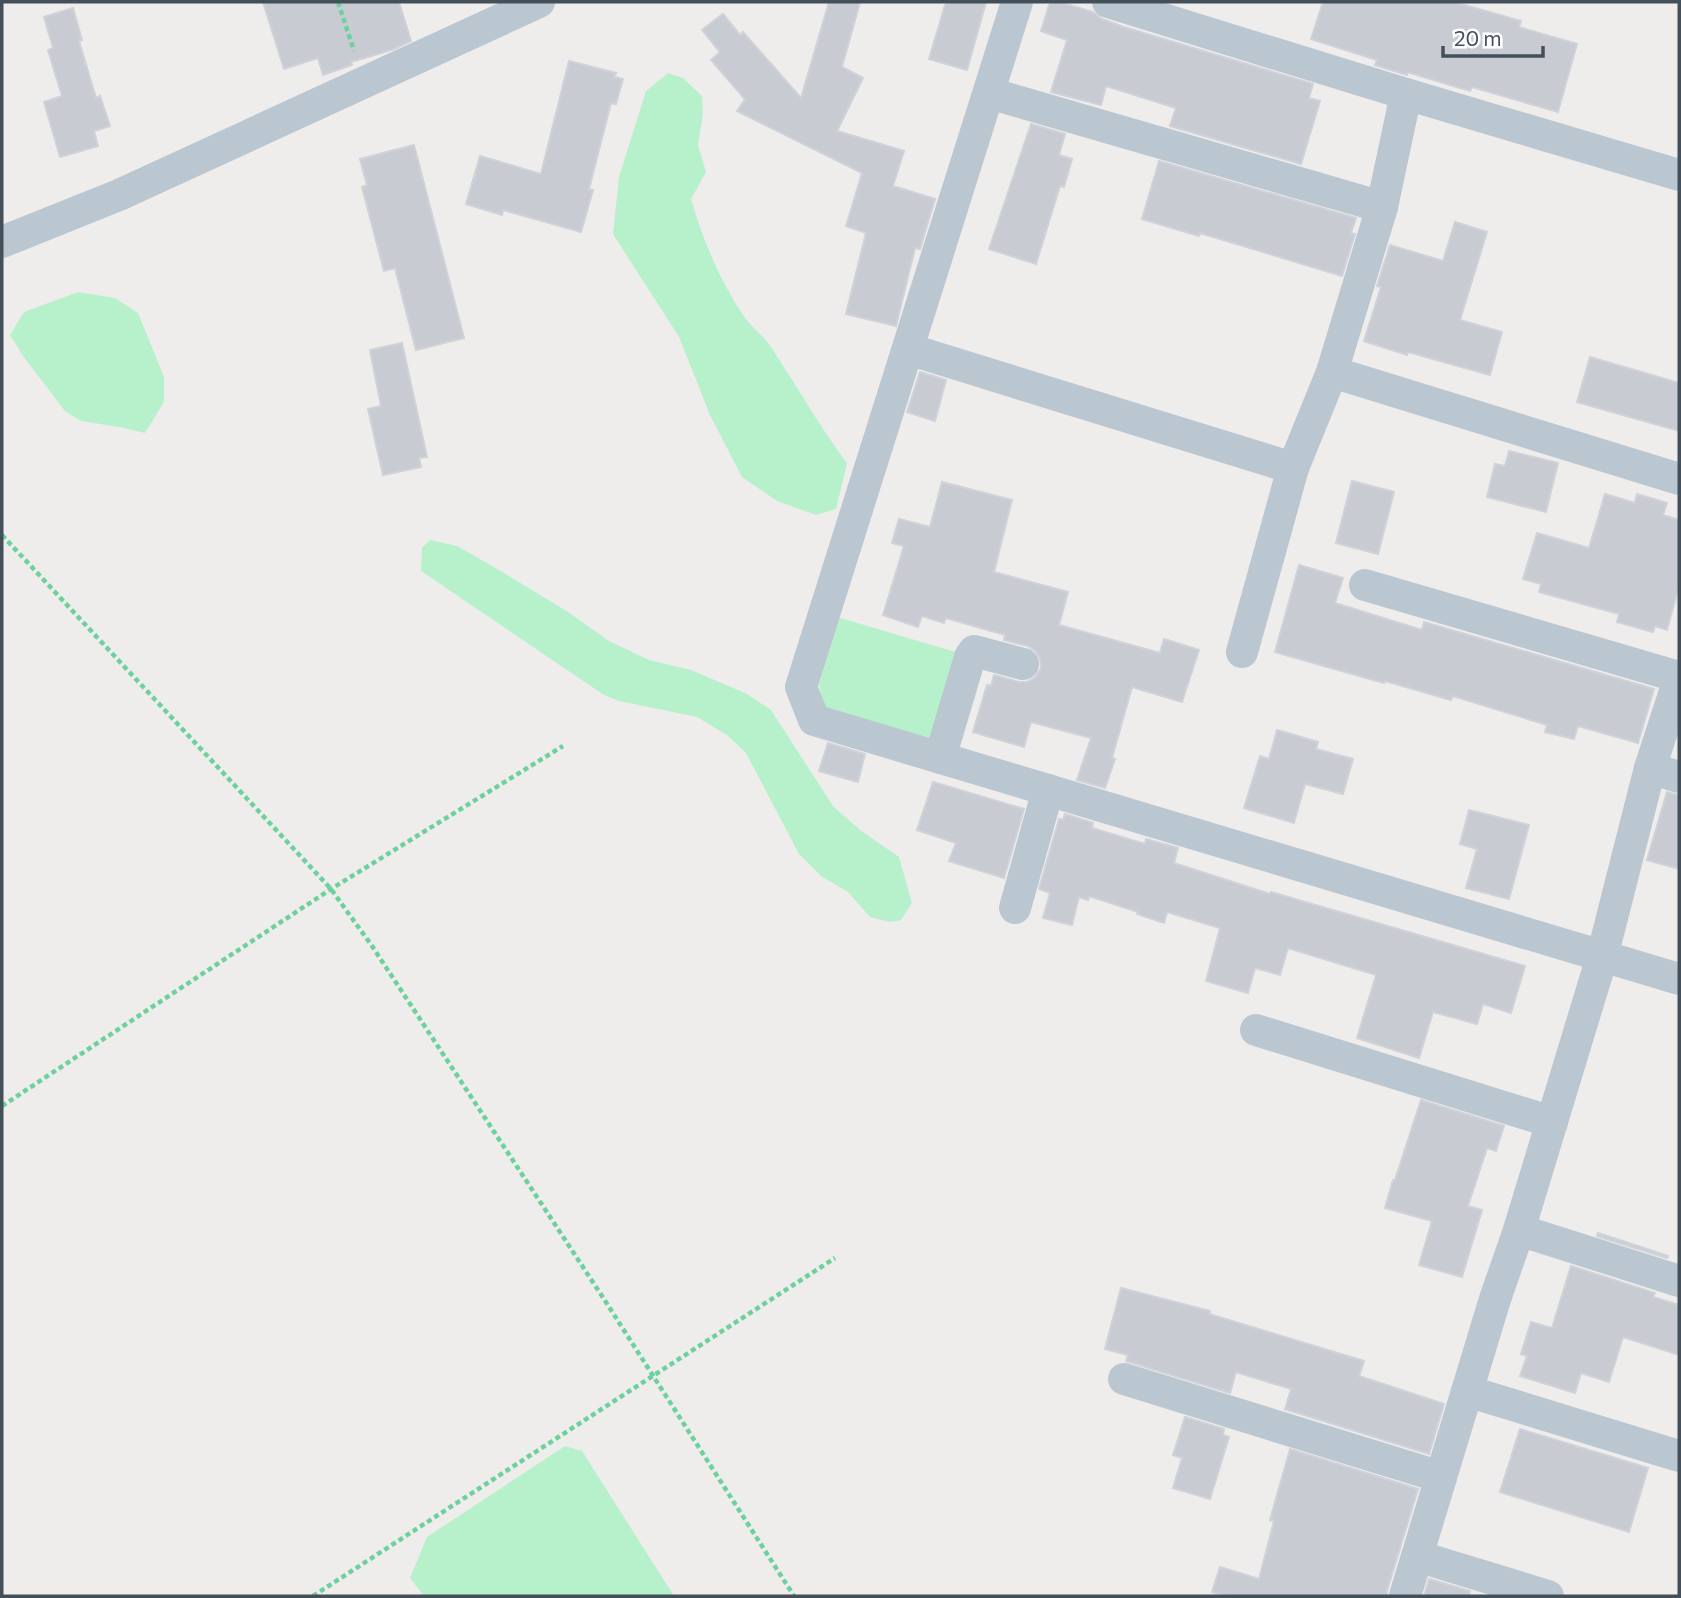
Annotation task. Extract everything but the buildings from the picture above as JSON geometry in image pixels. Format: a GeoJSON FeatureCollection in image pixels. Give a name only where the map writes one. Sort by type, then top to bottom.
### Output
{"type":"FeatureCollection","features":[{"type":"Feature","properties":{"kind":"street"},"geometry":{"type":"LineString","coordinates":[[2,242],[119,195],[364,81],[505,9],[539,2]]}},
{"type":"Feature","properties":{"kind":"street"},"geometry":{"type":"LineString","coordinates":[[1017,2],[801,687],[814,720],[1679,979]]}},
{"type":"Feature","properties":{"kind":"street"},"geometry":{"type":"LineString","coordinates":[[1108,2],[1679,175]]}},
{"type":"Feature","properties":{"kind":"street"},"geometry":{"type":"LineString","coordinates":[[989,93],[1382,207]]}},
{"type":"Feature","properties":{"kind":"street"},"geometry":{"type":"LineString","coordinates":[[1242,652],[1293,468],[1332,372],[1382,207],[1406,94]]}},
{"type":"Feature","properties":{"kind":"street"},"geometry":{"type":"LineString","coordinates":[[908,349],[1293,468]]}},
{"type":"Feature","properties":{"kind":"street"},"geometry":{"type":"LineString","coordinates":[[1332,372],[1679,479]]}},
{"type":"Feature","properties":{"kind":"street"},"geometry":{"type":"LineString","coordinates":[[1365,584],[1679,678],[1665,773],[1602,957],[1405,1596]]}},
{"type":"Feature","properties":{"kind":"street"},"geometry":{"type":"LineString","coordinates":[[940,758],[974,651],[1023,664]]}},
{"type":"Feature","properties":{"kind":"street"},"geometry":{"type":"LineString","coordinates":[[1015,908],[1048,790]]}},
{"type":"Feature","properties":{"kind":"street"},"geometry":{"type":"LineString","coordinates":[[1255,1030],[1552,1122]]}},
{"type":"Feature","properties":{"kind":"street"},"geometry":{"type":"LineString","coordinates":[[1519,1230],[1679,1281]]}},
{"type":"Feature","properties":{"kind":"street"},"geometry":{"type":"LineString","coordinates":[[1124,1379],[1441,1477]]}},
{"type":"Feature","properties":{"kind":"street"},"geometry":{"type":"LineString","coordinates":[[1467,1391],[1679,1456]]}},
{"type":"Feature","properties":{"kind":"street"},"geometry":{"type":"LineString","coordinates":[[1418,1556],[1548,1596]]}},
{"type":"Feature","properties":{"kind":"path"},"geometry":{"type":"LineString","coordinates":[[338,2],[364,81]]}},
{"type":"Feature","properties":{"kind":"path"},"geometry":{"type":"LineString","coordinates":[[2,535],[331,889],[602,1296],[794,1596]]}},
{"type":"Feature","properties":{"kind":"path"},"geometry":{"type":"LineString","coordinates":[[2,1107],[331,889],[563,746]]}},
{"type":"Feature","properties":{"kind":"path"},"geometry":{"type":"LineString","coordinates":[[313,1596],[835,1258]]}},
{"type":"Feature","properties":{"kind":"green space"},"geometry":{"type":"Polygon","coordinates":[[[668,73],[683,78],[702,96],[703,114],[698,145],[706,172],[691,199],[712,259],[743,315],[771,347],[847,463],[836,509],[816,515],[777,501],[742,477],[710,415],[679,337],[613,234],[619,177],[646,91],[668,73]]]}},
{"type":"Feature","properties":{"kind":"green space"},"geometry":{"type":"Polygon","coordinates":[[[78,292],[115,298],[138,313],[164,377],[164,402],[145,433],[81,421],[65,411],[10,335],[24,312],[78,292]]]}},
{"type":"Feature","properties":{"kind":"green space"},"geometry":{"type":"Polygon","coordinates":[[[430,540],[457,546],[568,612],[609,641],[649,660],[691,670],[745,693],[771,710],[833,806],[860,830],[899,857],[912,903],[901,920],[890,922],[870,917],[848,892],[821,876],[799,854],[746,753],[727,735],[697,717],[619,701],[604,695],[421,571],[422,548],[430,540]]]}},
{"type":"Feature","properties":{"kind":"green space"},"geometry":{"type":"Polygon","coordinates":[[[837,617],[959,653],[932,748],[825,714],[819,685],[837,617]]]}},
{"type":"Feature","properties":{"kind":"green space"},"geometry":{"type":"Polygon","coordinates":[[[565,1446],[582,1451],[674,1596],[424,1596],[410,1578],[427,1537],[565,1446]]]}}]}
